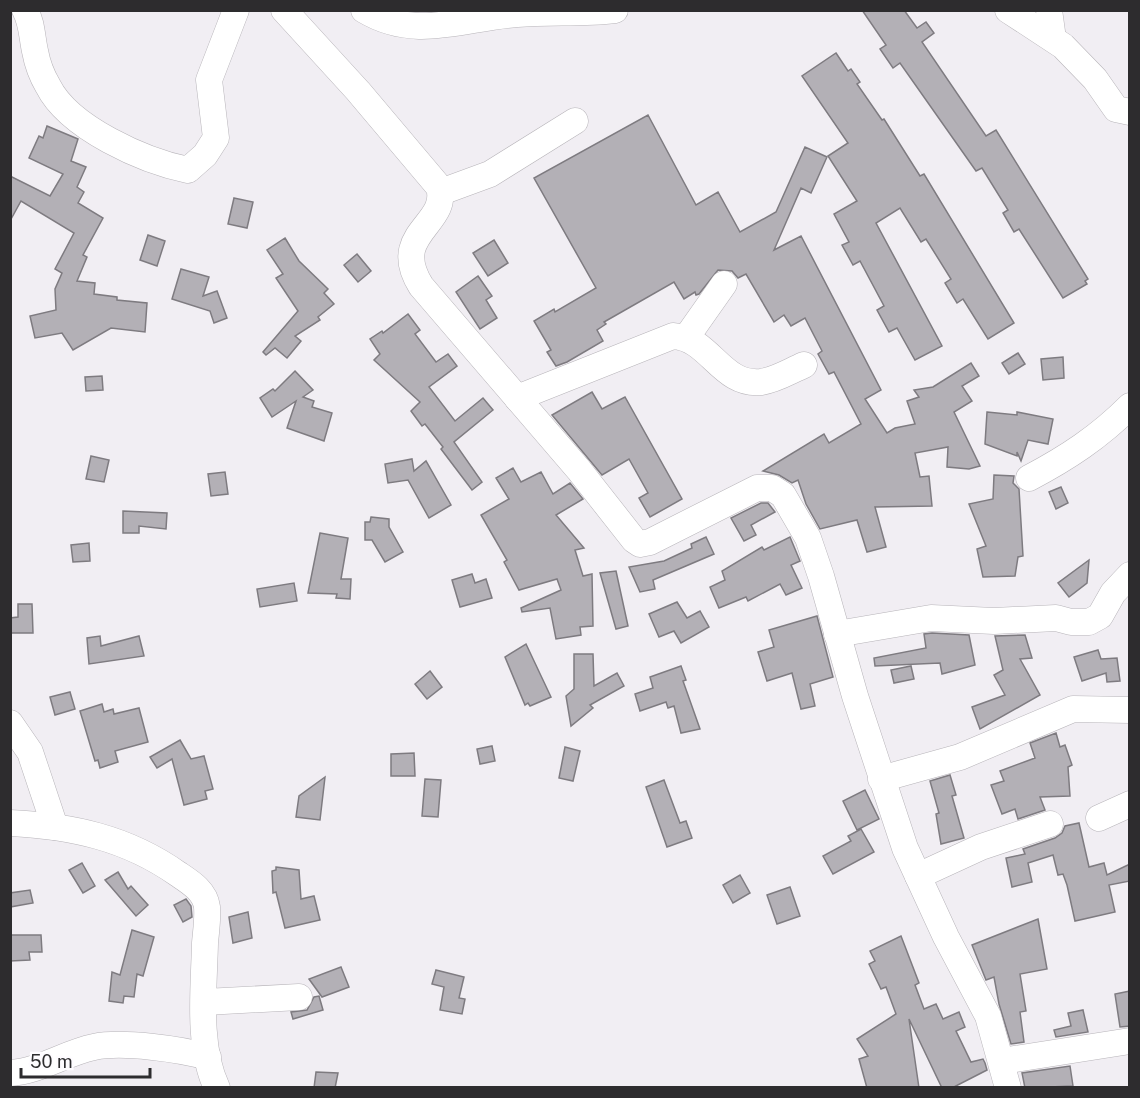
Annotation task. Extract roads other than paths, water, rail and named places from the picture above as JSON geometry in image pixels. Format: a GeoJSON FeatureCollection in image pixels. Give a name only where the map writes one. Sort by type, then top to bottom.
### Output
{"type":"FeatureCollection","features":[{"type":"Feature","properties":{"kind":"street"},"geometry":{"type":"LineString","coordinates":[[25,10],[35,53],[48,88],[74,117],[117,144],[169,166],[188,170],[205,155],[216,138],[209,80],[236,10]]}},
{"type":"Feature","properties":{"kind":"street"},"geometry":{"type":"LineString","coordinates":[[284,10],[432,175],[441,192],[440,203],[411,248],[412,268],[421,286],[518,398],[634,540],[640,544],[650,542],[757,489],[772,488],[783,495],[808,538],[881,779],[918,876],[988,1016],[1008,1088]]}},
{"type":"Feature","properties":{"kind":"street"},"geometry":{"type":"LineString","coordinates":[[364,10],[400,26],[422,28],[514,14],[615,10]]}},
{"type":"Feature","properties":{"kind":"street"},"geometry":{"type":"LineString","coordinates":[[1008,10],[1053,39],[1078,60],[1116,110],[1130,112]]}},
{"type":"Feature","properties":{"kind":"street"},"geometry":{"type":"LineString","coordinates":[[1049,10],[1053,39]]}},
{"type":"Feature","properties":{"kind":"street"},"geometry":{"type":"LineString","coordinates":[[441,192],[490,174],[575,121]]}},
{"type":"Feature","properties":{"kind":"street"},"geometry":{"type":"LineString","coordinates":[[686,338],[724,284]]}},
{"type":"Feature","properties":{"kind":"street"},"geometry":{"type":"LineString","coordinates":[[518,398],[668,337],[686,338],[702,347],[734,377],[749,382],[771,379],[804,365]]}},
{"type":"Feature","properties":{"kind":"street"},"geometry":{"type":"LineString","coordinates":[[1029,478],[1071,456],[1094,440],[1130,406]]}},
{"type":"Feature","properties":{"kind":"street"},"geometry":{"type":"LineString","coordinates":[[837,634],[931,618],[994,621],[1056,618],[1071,622],[1089,622],[1100,616],[1113,593],[1130,575]]}},
{"type":"Feature","properties":{"kind":"street"},"geometry":{"type":"LineString","coordinates":[[881,779],[970,753],[1074,709],[1130,710]]}},
{"type":"Feature","properties":{"kind":"street"},"geometry":{"type":"LineString","coordinates":[[10,723],[30,752],[55,827]]}},
{"type":"Feature","properties":{"kind":"street"},"geometry":{"type":"LineString","coordinates":[[1099,818],[1130,804]]}},
{"type":"Feature","properties":{"kind":"street"},"geometry":{"type":"LineString","coordinates":[[10,823],[55,827],[94,834],[133,847],[164,864],[198,889],[207,909],[204,1029],[196,1054],[217,1088]]}},
{"type":"Feature","properties":{"kind":"street"},"geometry":{"type":"LineString","coordinates":[[918,876],[981,847],[1050,824]]}},
{"type":"Feature","properties":{"kind":"street"},"geometry":{"type":"LineString","coordinates":[[205,1002],[299,997]]}},
{"type":"Feature","properties":{"kind":"street"},"geometry":{"type":"LineString","coordinates":[[1002,1061],[1130,1041]]}},
{"type":"Feature","properties":{"kind":"street"},"geometry":{"type":"LineString","coordinates":[[10,1073],[34,1069],[95,1047],[196,1054]]}}]}
